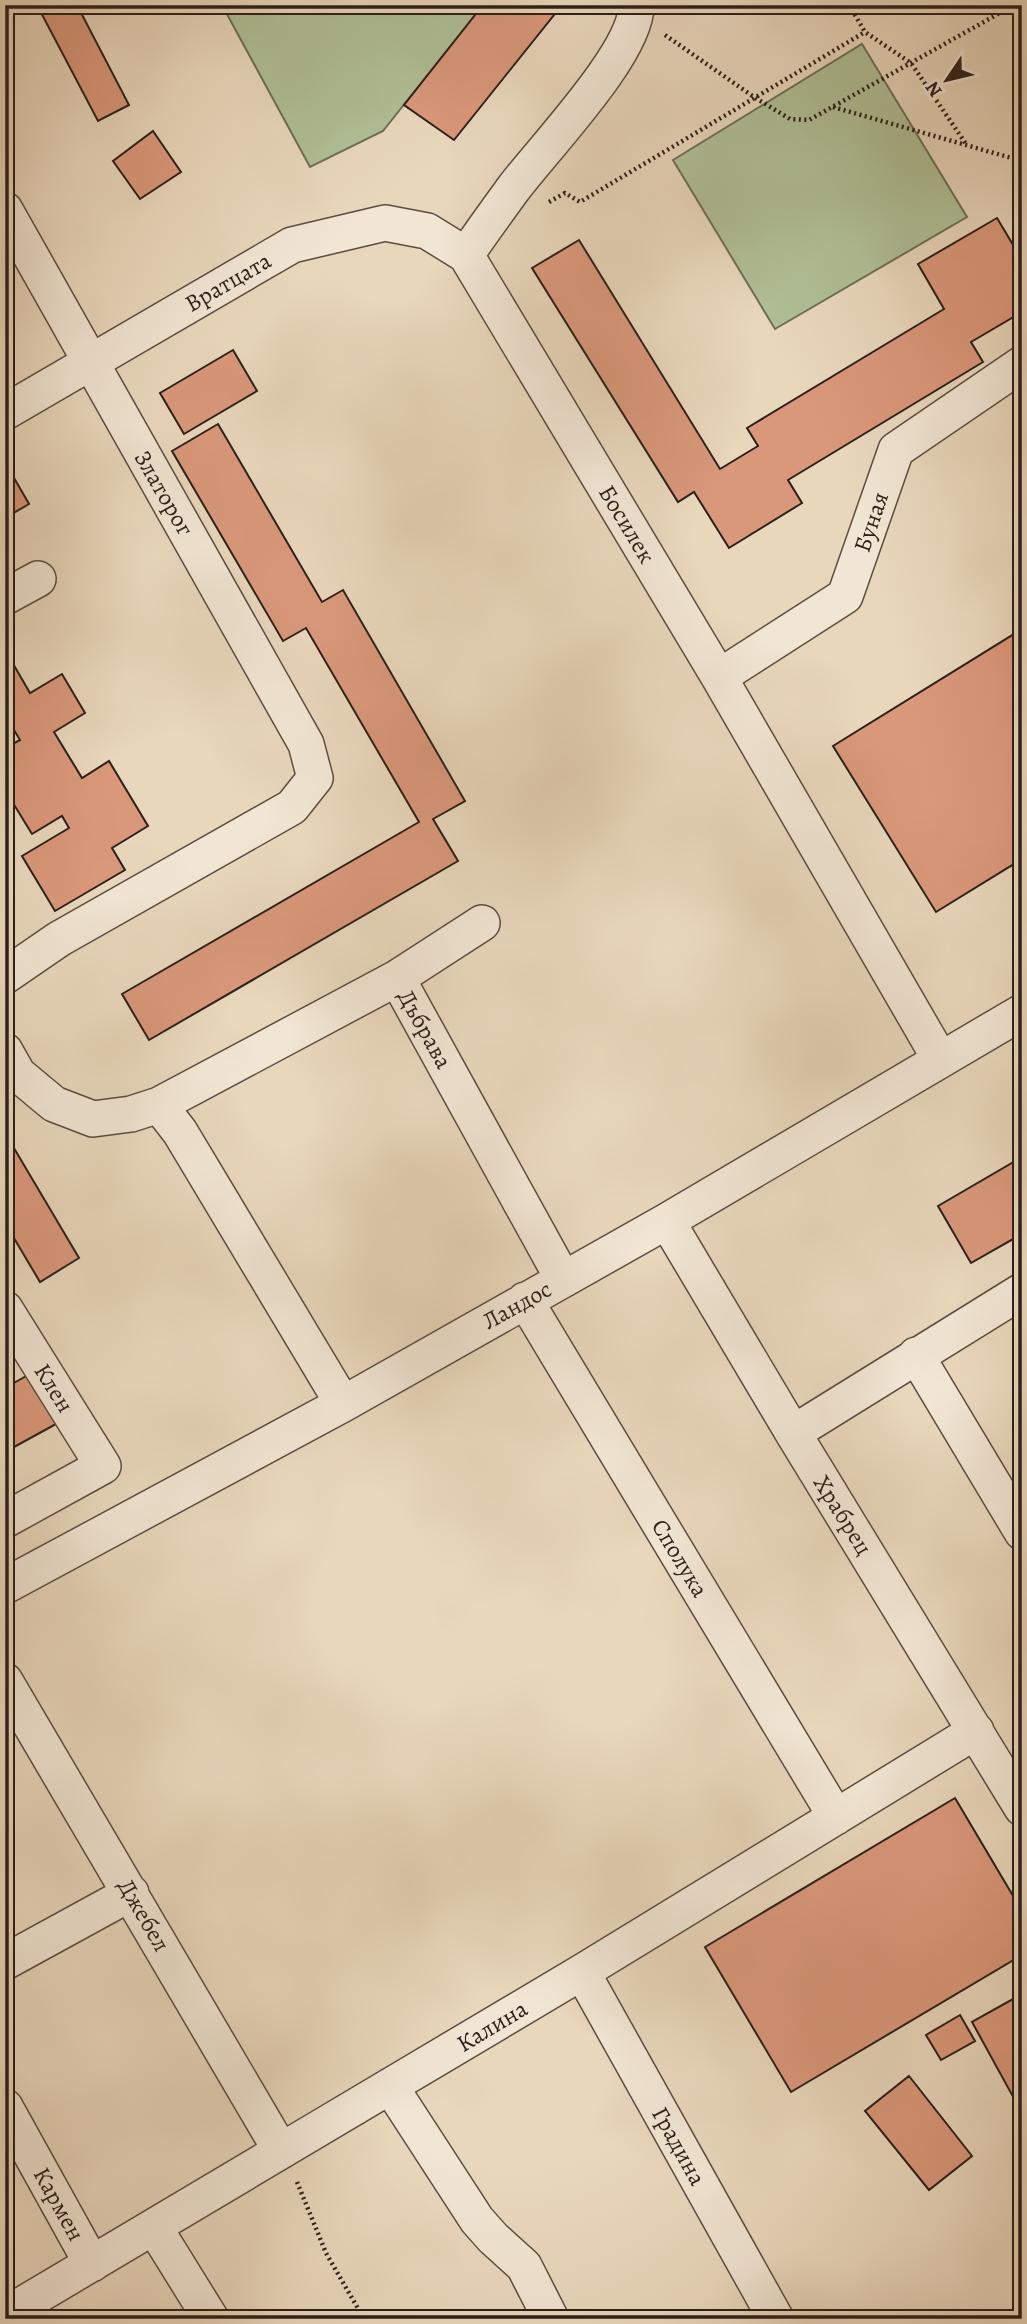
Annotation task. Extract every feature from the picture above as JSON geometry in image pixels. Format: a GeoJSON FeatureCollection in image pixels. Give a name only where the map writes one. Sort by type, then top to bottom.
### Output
{"type":"FeatureCollection","features":[{"type":"Feature","properties":{"kind":"street"},"geometry":{"type":"LineString","coordinates":[[466,255],[513,189],[616,62],[636,10]]}},
{"type":"Feature","properties":{"kind":"street","name":"Златорог"},"geometry":{"type":"LineString","coordinates":[[5,210],[306,744],[315,778],[292,807],[59,939],[5,976]]}},
{"type":"Feature","properties":{"kind":"street","name":"Вратцата"},"geometry":{"type":"LineString","coordinates":[[5,412],[292,245],[385,223],[427,231],[466,255]]}},
{"type":"Feature","properties":{"kind":"street","name":"Босилек"},"geometry":{"type":"LineString","coordinates":[[466,255],[719,677],[940,1059]]}},
{"type":"Feature","properties":{"kind":"street","name":"Буная"},"geometry":{"type":"LineString","coordinates":[[719,677],[845,596],[896,450],[1022,364]]}},
{"type":"Feature","properties":{"kind":"street"},"geometry":{"type":"LineString","coordinates":[[5,597],[38,579]]}},
{"type":"Feature","properties":{"kind":"street"},"geometry":{"type":"LineString","coordinates":[[397,978],[482,923]]}},
{"type":"Feature","properties":{"kind":"street","name":"Дъбрава"},"geometry":{"type":"LineString","coordinates":[[5,1051],[18,1074],[54,1104],[93,1119],[131,1114],[159,1105],[397,978],[563,1279]]}},
{"type":"Feature","properties":{"kind":"street","name":"Ландос"},"geometry":{"type":"LineString","coordinates":[[5,1586],[343,1404],[667,1221],[1022,1012]]}},
{"type":"Feature","properties":{"kind":"street"},"geometry":{"type":"LineString","coordinates":[[159,1105],[180,1132],[343,1404]]}},
{"type":"Feature","properties":{"kind":"street","name":"Храбрец"},"geometry":{"type":"LineString","coordinates":[[667,1221],[1022,1808]]}},
{"type":"Feature","properties":{"kind":"street"},"geometry":{"type":"LineString","coordinates":[[793,1433],[1022,1291]]}},
{"type":"Feature","properties":{"kind":"street","name":"Сполука"},"geometry":{"type":"LineString","coordinates":[[524,1300],[836,1817]]}},
{"type":"Feature","properties":{"kind":"street","name":"Клен"},"geometry":{"type":"LineString","coordinates":[[5,1309],[103,1466],[5,1520]]}},
{"type":"Feature","properties":{"kind":"street"},"geometry":{"type":"LineString","coordinates":[[916,1355],[1022,1532]]}},
{"type":"Feature","properties":{"kind":"street","name":"Джебел"},"geometry":{"type":"LineString","coordinates":[[5,1681],[281,2151]]}},
{"type":"Feature","properties":{"kind":"street","name":"Калина"},"geometry":{"type":"LineString","coordinates":[[20,2313],[92,2264],[582,1972],[976,1731]]}},
{"type":"Feature","properties":{"kind":"street"},"geometry":{"type":"LineString","coordinates":[[5,1962],[131,1893]]}},
{"type":"Feature","properties":{"kind":"street","name":"Градина"},"geometry":{"type":"LineString","coordinates":[[582,1972],[776,2319]]}},
{"type":"Feature","properties":{"kind":"street"},"geometry":{"type":"LineString","coordinates":[[390,2086],[477,2220],[524,2266],[551,2319]]}},
{"type":"Feature","properties":{"kind":"street","name":"Кармен"},"geometry":{"type":"LineString","coordinates":[[5,2107],[92,2264]]}},
{"type":"Feature","properties":{"kind":"street"},"geometry":{"type":"LineString","coordinates":[[154,2227],[211,2319]]}},
{"type":"Feature","properties":{"kind":"path"},"geometry":{"type":"LineString","coordinates":[[849,5],[865,32],[911,63],[966,145]]}},
{"type":"Feature","properties":{"kind":"path"},"geometry":{"type":"LineString","coordinates":[[636,10],[754,97],[790,120],[809,120],[1014,5]]}},
{"type":"Feature","properties":{"kind":"path"},"geometry":{"type":"LineString","coordinates":[[513,189],[538,208],[565,193],[580,202],[865,32]]}},
{"type":"Feature","properties":{"kind":"path"},"geometry":{"type":"LineString","coordinates":[[832,107],[1022,161]]}},
{"type":"Feature","properties":{"kind":"path"},"geometry":{"type":"LineString","coordinates":[[281,2151],[326,2253],[365,2319]]}},
{"type":"Feature","properties":{"kind":"green space"},"geometry":{"type":"Polygon","coordinates":[[[222,5],[483,5],[383,131],[310,167],[222,5]]]}},
{"type":"Feature","properties":{"kind":"green space"},"geometry":{"type":"Polygon","coordinates":[[[862,44],[967,217],[775,329],[673,160],[862,44]]]}},
{"type":"Feature","properties":{"kind":"building"},"geometry":{"type":"Polygon","coordinates":[[[37,5],[77,5],[129,105],[98,121],[37,5]]]}},
{"type":"Feature","properties":{"kind":"building"},"geometry":{"type":"Polygon","coordinates":[[[483,5],[562,5],[454,140],[404,105],[483,5]]]}},
{"type":"Feature","properties":{"kind":"building"},"geometry":{"type":"Polygon","coordinates":[[[153,131],[181,172],[140,199],[113,161],[153,131]]]}},
{"type":"Feature","properties":{"kind":"building"},"geometry":{"type":"Polygon","coordinates":[[[997,218],[1022,260],[1022,312],[971,342],[983,362],[788,480],[802,503],[729,548],[694,492],[678,502],[532,268],[579,240],[720,469],[758,446],[747,428],[944,309],[918,264],[997,218]]]}},
{"type":"Feature","properties":{"kind":"building"},"geometry":{"type":"Polygon","coordinates":[[[233,350],[257,391],[184,434],[160,393],[233,350]]]}},
{"type":"Feature","properties":{"kind":"building"},"geometry":{"type":"Polygon","coordinates":[[[218,424],[322,602],[343,590],[465,801],[433,819],[458,861],[149,1040],[122,994],[419,822],[306,628],[283,641],[172,451],[218,424]]]}},
{"type":"Feature","properties":{"kind":"building"},"geometry":{"type":"Polygon","coordinates":[[[5,465],[29,504],[5,518],[5,465]]]}},
{"type":"Feature","properties":{"kind":"building"},"geometry":{"type":"Polygon","coordinates":[[[1022,629],[1022,859],[936,912],[833,746],[1022,629]]]}},
{"type":"Feature","properties":{"kind":"building"},"geometry":{"type":"Polygon","coordinates":[[[8,655],[30,693],[62,674],[85,713],[54,732],[82,778],[109,761],[148,826],[112,848],[125,870],[55,911],[22,856],[69,828],[62,816],[32,834],[5,790],[5,748],[20,740],[5,715],[5,657],[8,655]]]}},
{"type":"Feature","properties":{"kind":"building"},"geometry":{"type":"Polygon","coordinates":[[[5,1133],[79,1258],[40,1282],[5,1223],[5,1133]]]}},
{"type":"Feature","properties":{"kind":"building"},"geometry":{"type":"Polygon","coordinates":[[[1022,1157],[1022,1234],[971,1263],[938,1206],[1022,1157]]]}},
{"type":"Feature","properties":{"kind":"building"},"geometry":{"type":"Polygon","coordinates":[[[28,1375],[56,1424],[5,1452],[5,1388],[28,1375]]]}},
{"type":"Feature","properties":{"kind":"building"},"geometry":{"type":"Polygon","coordinates":[[[955,1798],[1022,1911],[1022,1955],[791,2092],[705,1947],[955,1798]]]}},
{"type":"Feature","properties":{"kind":"building"},"geometry":{"type":"Polygon","coordinates":[[[1022,1994],[1022,2113],[972,2022],[1022,1994]]]}},
{"type":"Feature","properties":{"kind":"building"},"geometry":{"type":"Polygon","coordinates":[[[960,2015],[975,2041],[941,2060],[926,2035],[960,2015]]]}},
{"type":"Feature","properties":{"kind":"building"},"geometry":{"type":"Polygon","coordinates":[[[909,2076],[972,2156],[929,2190],[865,2111],[909,2076]]]}}]}
